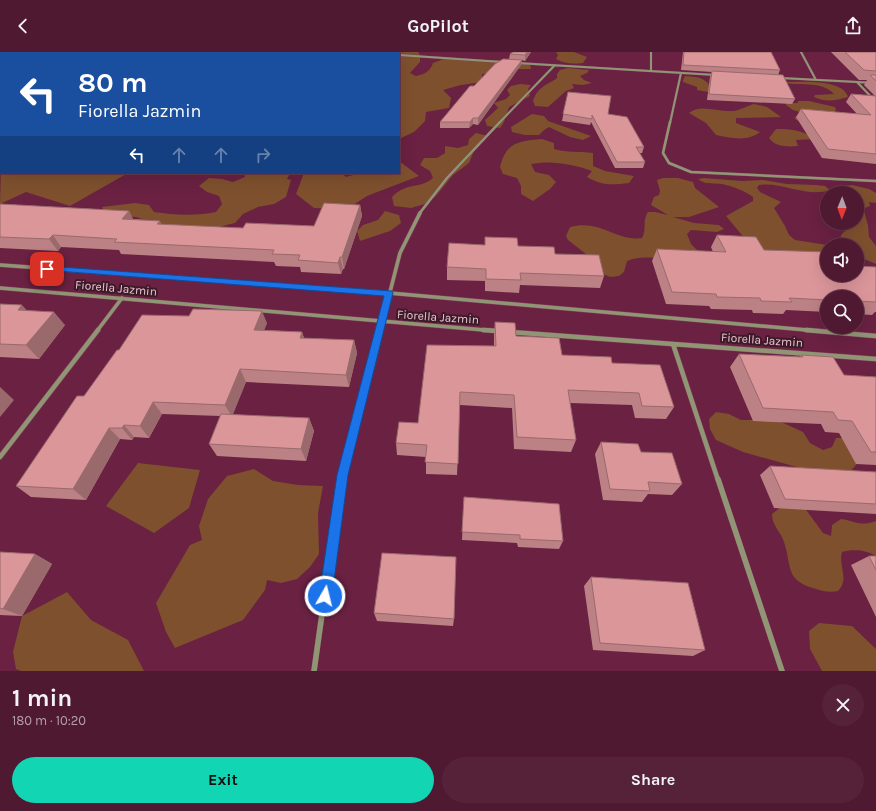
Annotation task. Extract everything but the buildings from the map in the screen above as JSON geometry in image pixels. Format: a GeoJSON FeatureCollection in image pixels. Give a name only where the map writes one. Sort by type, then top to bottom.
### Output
{"type":"FeatureCollection","features":[{"type":"Feature","properties":{"kind":"street"},"geometry":{"type":"LineString","coordinates":[[651,52],[651,71]]}},
{"type":"Feature","properties":{"kind":"street"},"geometry":{"type":"LineString","coordinates":[[801,52],[816,80]]}},
{"type":"Feature","properties":{"kind":"street"},"geometry":{"type":"LineString","coordinates":[[400,55],[509,62]]}},
{"type":"Feature","properties":{"kind":"street"},"geometry":{"type":"LineString","coordinates":[[517,63],[721,75]]}},
{"type":"Feature","properties":{"kind":"street"},"geometry":{"type":"LineString","coordinates":[[314,671],[342,475],[400,253],[416,218],[447,178],[555,66]]}},
{"type":"Feature","properties":{"kind":"street"},"geometry":{"type":"LineString","coordinates":[[681,73],[663,153],[669,163],[691,172],[876,181]]}},
{"type":"Feature","properties":{"kind":"street"},"geometry":{"type":"LineString","coordinates":[[776,78],[876,83]]}},
{"type":"Feature","properties":{"kind":"street"},"geometry":{"type":"LineString","coordinates":[[857,82],[876,102]]}},
{"type":"Feature","properties":{"kind":"street","name":"Fiorella Jazmin"},"geometry":{"type":"LineString","coordinates":[[0,265],[389,293],[876,336]]}},
{"type":"Feature","properties":{"kind":"street","name":"Fiorella Jazmin"},"geometry":{"type":"LineString","coordinates":[[0,288],[382,323],[500,331]]}},
{"type":"Feature","properties":{"kind":"street"},"geometry":{"type":"LineString","coordinates":[[0,457],[122,298]]}},
{"type":"Feature","properties":{"kind":"street","name":"Fiorella Jazmin"},"geometry":{"type":"LineString","coordinates":[[508,332],[876,359]]}},
{"type":"Feature","properties":{"kind":"street"},"geometry":{"type":"LineString","coordinates":[[673,344],[782,671]]}},
{"type":"Feature","properties":{"kind":"shaded area"},"geometry":{"type":"Polygon","coordinates":[[[400,52],[418,52],[420,55],[420,62],[410,73],[416,76],[430,69],[433,63],[446,58],[514,60],[530,65],[531,69],[519,69],[482,74],[482,82],[461,85],[443,90],[451,98],[449,108],[426,112],[425,121],[414,132],[400,139],[400,52]]]}},
{"type":"Feature","properties":{"kind":"shaded area"},"geometry":{"type":"Polygon","coordinates":[[[556,52],[574,52],[587,57],[583,63],[566,63],[556,59],[558,55],[556,52]]]}},
{"type":"Feature","properties":{"kind":"shaded area"},"geometry":{"type":"Polygon","coordinates":[[[568,68],[589,70],[587,73],[580,76],[584,80],[592,83],[583,85],[572,84],[574,88],[566,91],[548,107],[535,106],[533,101],[537,92],[557,78],[557,74],[560,70],[568,68]]]}},
{"type":"Feature","properties":{"kind":"shaded area"},"geometry":{"type":"Polygon","coordinates":[[[685,76],[703,79],[709,84],[714,93],[697,90],[697,87],[683,82],[685,76]]]}},
{"type":"Feature","properties":{"kind":"shaded area"},"geometry":{"type":"Polygon","coordinates":[[[786,82],[830,84],[845,91],[848,97],[835,100],[823,100],[814,97],[815,95],[834,94],[824,87],[792,84],[786,82]]]}},
{"type":"Feature","properties":{"kind":"shaded area"},"geometry":{"type":"Polygon","coordinates":[[[520,84],[531,85],[528,89],[530,96],[509,107],[504,122],[500,128],[487,126],[485,120],[498,108],[494,103],[506,99],[510,95],[507,90],[511,86],[520,84]]]}},
{"type":"Feature","properties":{"kind":"shaded area"},"geometry":{"type":"Polygon","coordinates":[[[798,101],[809,101],[835,107],[836,109],[834,113],[817,126],[796,120],[794,117],[806,118],[809,116],[793,110],[786,105],[786,103],[798,103],[798,101]]]}},
{"type":"Feature","properties":{"kind":"shaded area"},"geometry":{"type":"Polygon","coordinates":[[[754,104],[767,107],[781,117],[736,118],[736,123],[760,132],[744,138],[716,135],[706,123],[689,113],[693,110],[703,108],[732,111],[754,104]]]}},
{"type":"Feature","properties":{"kind":"shaded area"},"geometry":{"type":"Polygon","coordinates":[[[532,114],[544,116],[548,121],[591,136],[583,140],[570,137],[549,127],[539,135],[525,135],[512,132],[511,127],[532,114]]]}},
{"type":"Feature","properties":{"kind":"shaded area"},"geometry":{"type":"Polygon","coordinates":[[[776,129],[797,131],[815,139],[796,140],[798,146],[778,145],[769,138],[776,129]]]}},
{"type":"Feature","properties":{"kind":"shaded area"},"geometry":{"type":"Polygon","coordinates":[[[476,133],[488,136],[474,151],[469,163],[453,175],[435,197],[425,204],[411,208],[394,206],[392,197],[398,192],[408,187],[428,182],[433,178],[430,171],[420,165],[424,158],[437,158],[445,153],[445,146],[458,148],[468,145],[469,139],[476,133]]]}},
{"type":"Feature","properties":{"kind":"shaded area"},"geometry":{"type":"Polygon","coordinates":[[[542,139],[554,143],[554,149],[593,153],[593,166],[605,171],[634,176],[629,183],[607,184],[587,177],[592,171],[578,166],[546,162],[531,164],[535,172],[549,175],[556,182],[550,189],[533,201],[521,194],[521,186],[517,178],[503,174],[500,167],[506,152],[515,144],[542,139]]]}},
{"type":"Feature","properties":{"kind":"shaded area"},"geometry":{"type":"Polygon","coordinates":[[[400,162],[419,176],[367,196],[347,209],[314,208],[296,194],[304,174],[342,174],[346,177],[357,174],[400,174],[400,162]]]}},
{"type":"Feature","properties":{"kind":"shaded area"},"geometry":{"type":"Polygon","coordinates":[[[1,174],[126,174],[70,206],[26,192],[0,204],[1,174]]]}},
{"type":"Feature","properties":{"kind":"shaded area"},"geometry":{"type":"Polygon","coordinates":[[[244,174],[290,174],[287,179],[291,180],[286,197],[274,204],[258,207],[243,214],[235,223],[218,227],[202,234],[161,225],[136,217],[105,215],[102,207],[135,203],[149,205],[154,212],[161,213],[193,215],[216,212],[222,204],[219,196],[207,192],[199,186],[209,178],[233,182],[245,177],[244,174]]]}},
{"type":"Feature","properties":{"kind":"shaded area"},"geometry":{"type":"Polygon","coordinates":[[[663,178],[678,178],[693,182],[695,188],[719,207],[689,217],[673,217],[694,223],[719,225],[724,229],[717,232],[691,230],[687,234],[691,244],[701,254],[676,258],[632,259],[627,261],[624,272],[619,276],[610,277],[601,273],[586,254],[568,240],[566,236],[570,227],[581,225],[600,228],[624,237],[642,238],[645,218],[648,212],[668,215],[651,205],[654,197],[659,195],[660,191],[657,180],[663,178]]]}},
{"type":"Feature","properties":{"kind":"shaded area"},"geometry":{"type":"Polygon","coordinates":[[[704,178],[742,181],[763,180],[787,184],[825,186],[820,186],[820,192],[803,191],[767,184],[759,185],[757,188],[760,192],[781,202],[774,208],[789,235],[795,240],[820,244],[820,258],[782,261],[746,240],[726,216],[753,201],[753,197],[730,186],[707,183],[698,179],[704,178]]]}},
{"type":"Feature","properties":{"kind":"shaded area"},"geometry":{"type":"Polygon","coordinates":[[[864,188],[876,193],[876,203],[869,202],[870,206],[865,208],[864,211],[864,188]]]}},
{"type":"Feature","properties":{"kind":"shaded area"},"geometry":{"type":"Polygon","coordinates":[[[385,211],[399,215],[401,223],[390,231],[360,241],[357,231],[363,225],[378,220],[385,211]]]}},
{"type":"Feature","properties":{"kind":"shaded area"},"geometry":{"type":"Polygon","coordinates":[[[864,211],[868,225],[869,237],[876,246],[876,264],[864,259],[864,238],[841,238],[841,235],[846,230],[864,230],[864,211]]]}},
{"type":"Feature","properties":{"kind":"shaded area"},"geometry":{"type":"Polygon","coordinates":[[[716,412],[729,414],[741,420],[777,420],[803,432],[810,443],[823,450],[832,447],[836,438],[848,438],[861,459],[849,473],[807,470],[743,452],[716,440],[710,429],[709,419],[716,412]]]}},
{"type":"Feature","properties":{"kind":"shaded area"},"geometry":{"type":"Polygon","coordinates":[[[138,463],[200,470],[189,508],[154,533],[106,506],[138,463]]]}},
{"type":"Feature","properties":{"kind":"shaded area"},"geometry":{"type":"Polygon","coordinates":[[[254,469],[273,481],[298,485],[323,486],[318,513],[319,554],[310,567],[297,579],[281,583],[267,580],[265,590],[243,620],[175,648],[166,632],[156,603],[190,545],[202,540],[199,526],[208,499],[227,476],[254,469]]]}},
{"type":"Feature","properties":{"kind":"shaded area"},"geometry":{"type":"Polygon","coordinates":[[[785,504],[804,507],[823,533],[831,536],[832,525],[841,519],[862,524],[876,521],[876,556],[868,552],[842,552],[841,562],[843,582],[838,591],[826,591],[804,585],[798,581],[791,571],[784,542],[772,518],[772,514],[785,504]]]}},
{"type":"Feature","properties":{"kind":"shaded area"},"geometry":{"type":"Polygon","coordinates":[[[67,592],[91,620],[128,640],[144,671],[21,671],[16,669],[13,652],[22,616],[67,592]]]}},
{"type":"Feature","properties":{"kind":"shaded area"},"geometry":{"type":"Polygon","coordinates":[[[819,623],[852,626],[876,649],[876,671],[822,671],[810,649],[809,631],[819,623]]]}},
{"type":"Feature","properties":{"kind":"route"},"geometry":{"type":"LineString","coordinates":[[47,269],[389,293],[342,475],[325,596]]}}]}
